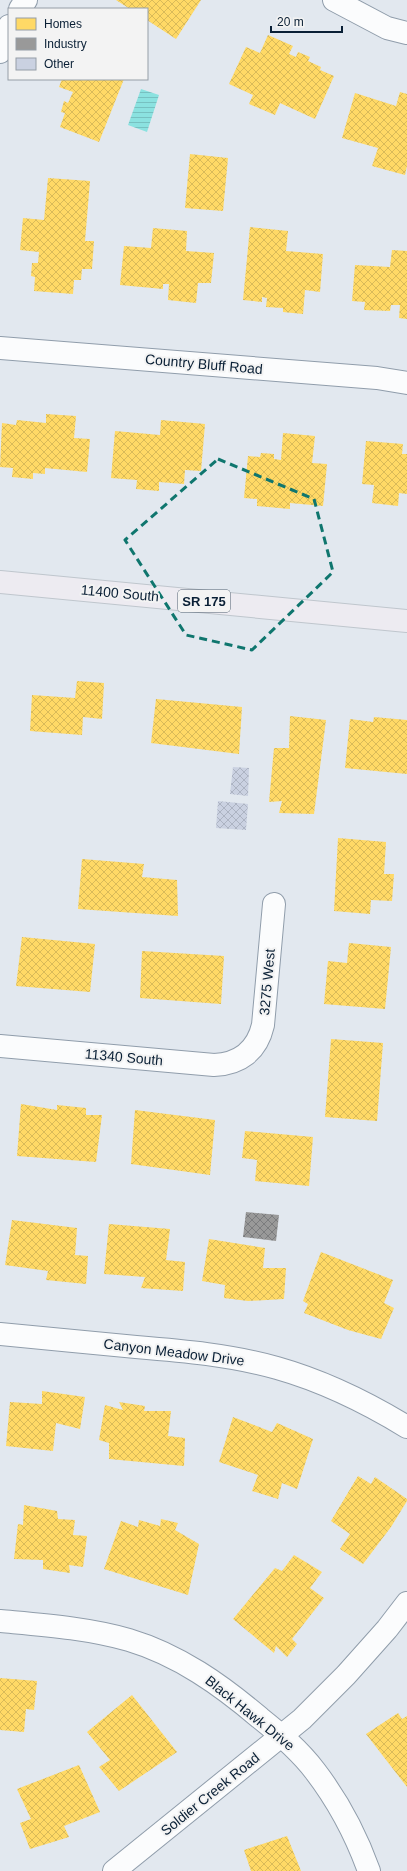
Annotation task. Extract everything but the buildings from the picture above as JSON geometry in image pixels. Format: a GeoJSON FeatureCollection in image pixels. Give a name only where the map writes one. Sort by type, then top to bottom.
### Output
{"type":"FeatureCollection","features":[{"type":"Feature","properties":{"kind":"main road","name":"11400 South"},"geometry":{"type":"LineString","coordinates":[[0,582],[407,621]]}},
{"type":"Feature","properties":{"kind":"street"},"geometry":{"type":"LineString","coordinates":[[334,0],[388,28],[407,33]]}},
{"type":"Feature","properties":{"kind":"street"},"geometry":{"type":"LineString","coordinates":[[0,52],[8,29]]}},
{"type":"Feature","properties":{"kind":"street","name":"Country Bluff Road"},"geometry":{"type":"LineString","coordinates":[[0,348],[377,378],[407,383]]}},
{"type":"Feature","properties":{"kind":"street","name":"3275 West"},"geometry":{"type":"LineString","coordinates":[[247,1055],[258,1041],[263,1024],[274,904]]}},
{"type":"Feature","properties":{"kind":"street","name":"11340 South"},"geometry":{"type":"LineString","coordinates":[[0,1046],[214,1065],[226,1065],[247,1055]]}},
{"type":"Feature","properties":{"kind":"street","name":"Canyon Meadow Drive"},"geometry":{"type":"LineString","coordinates":[[0,1334],[182,1351],[244,1360],[278,1368],[342,1392],[373,1406],[407,1427]]}},
{"type":"Feature","properties":{"kind":"street","name":"Soldier Creek Road"},"geometry":{"type":"LineString","coordinates":[[114,1871],[282,1736],[346,1675],[387,1629],[407,1603]]}},
{"type":"Feature","properties":{"kind":"street","name":"Black Hawk Drive"},"geometry":{"type":"LineString","coordinates":[[0,1621],[67,1627],[99,1632],[130,1640],[159,1651],[188,1665],[215,1681],[282,1736],[314,1770],[335,1800],[349,1824],[369,1871]]}},
{"type":"Feature","properties":{"kind":"highlighted area"},"geometry":{"type":"Polygon","coordinates":[[[218,459],[314,499],[333,572],[252,650],[186,635],[125,540],[218,459]]]}},
{"type":"Feature","properties":{"kind":"water"},"geometry":{"type":"Polygon","coordinates":[[[141,89],[159,95],[147,132],[128,125],[141,89]]]}}]}
